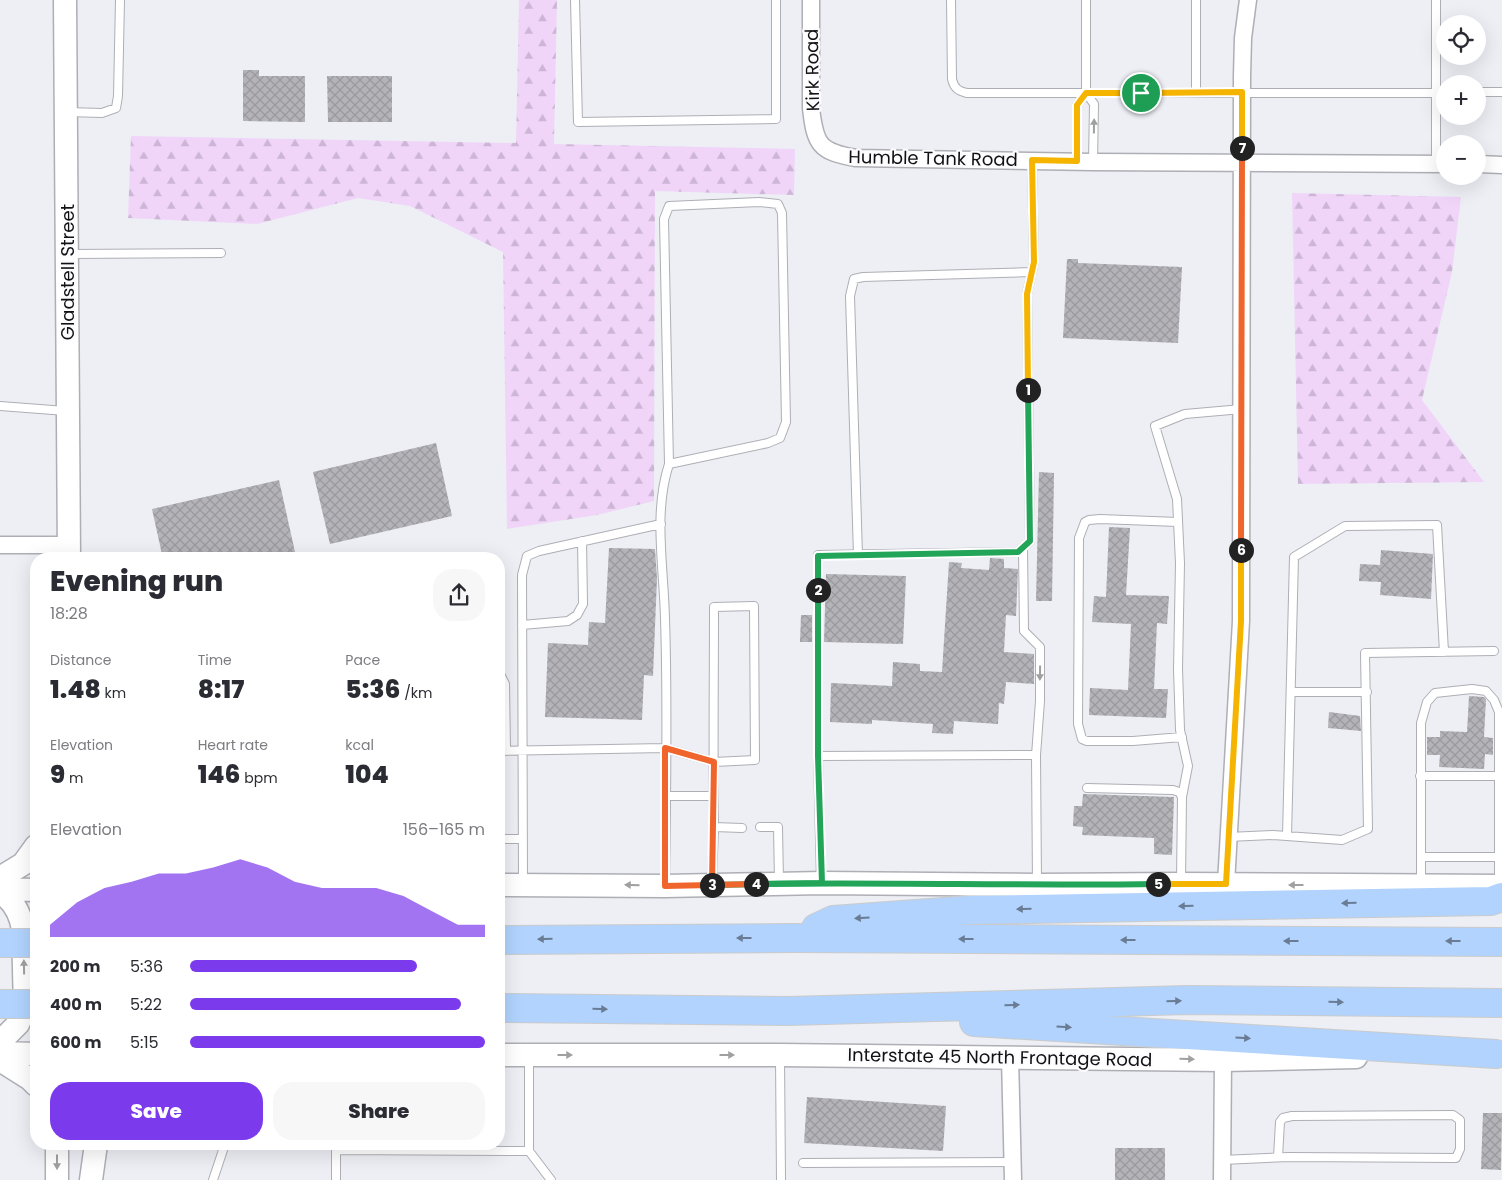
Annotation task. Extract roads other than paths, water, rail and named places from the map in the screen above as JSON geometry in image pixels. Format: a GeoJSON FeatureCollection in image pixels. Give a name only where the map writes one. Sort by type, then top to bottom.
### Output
{"type":"FeatureCollection","features":[{"type":"Feature","properties":{"kind":"highway"},"geometry":{"type":"LineString","coordinates":[[792,938],[833,920],[971,910],[1491,901],[1501,890]]}},
{"type":"Feature","properties":{"kind":"highway"},"geometry":{"type":"LineString","coordinates":[[505,940],[792,938],[1502,942]]}},
{"type":"Feature","properties":{"kind":"highway"},"geometry":{"type":"LineString","coordinates":[[0,943],[30,943]]}},
{"type":"Feature","properties":{"kind":"highway"},"geometry":{"type":"LineString","coordinates":[[505,1008],[788,1011],[1188,1000],[1502,1003]]}},
{"type":"Feature","properties":{"kind":"highway"},"geometry":{"type":"LineString","coordinates":[[0,1004],[30,1004]]}},
{"type":"Feature","properties":{"kind":"highway"},"geometry":{"type":"LineString","coordinates":[[788,1011],[1499,1054]]}},
{"type":"Feature","properties":{"kind":"main road","name":"Gladstell Street"},"geometry":{"type":"LineString","coordinates":[[65,0],[70,552]]}},
{"type":"Feature","properties":{"kind":"main road"},"geometry":{"type":"LineString","coordinates":[[0,878],[22,864],[30,854]]}},
{"type":"Feature","properties":{"kind":"main road"},"geometry":{"type":"LineString","coordinates":[[505,885],[665,886],[822,883],[1037,886],[1226,884],[1421,886],[1501,890]]}},
{"type":"Feature","properties":{"kind":"main road"},"geometry":{"type":"LineString","coordinates":[[0,889],[30,890]]}},
{"type":"Feature","properties":{"kind":"main road"},"geometry":{"type":"LineString","coordinates":[[0,893],[12,902],[21,918],[23,929],[24,1009],[18,1024],[0,1042]]}},
{"type":"Feature","properties":{"kind":"main road"},"geometry":{"type":"LineString","coordinates":[[0,1053],[30,1054]]}},
{"type":"Feature","properties":{"kind":"main road","name":"Interstate 45 North Frontage Road"},"geometry":{"type":"LineString","coordinates":[[505,1055],[780,1055],[1223,1060],[1499,1054]]}},
{"type":"Feature","properties":{"kind":"main road"},"geometry":{"type":"LineString","coordinates":[[0,1060],[30,1079]]}},
{"type":"Feature","properties":{"kind":"main road"},"geometry":{"type":"LineString","coordinates":[[57,1150],[57,1180]]}},
{"type":"Feature","properties":{"kind":"main road"},"geometry":{"type":"LineString","coordinates":[[90,1150],[91,1180]]}},
{"type":"Feature","properties":{"kind":"main road"},"geometry":{"type":"LineString","coordinates":[[91,1180],[95,1150]]}},
{"type":"Feature","properties":{"kind":"street","name":"Kirk Road"},"geometry":{"type":"LineString","coordinates":[[812,0],[811,108],[817,140]]}},
{"type":"Feature","properties":{"kind":"street"},"geometry":{"type":"LineString","coordinates":[[1226,884],[1241,621],[1242,92],[1243,38],[1248,0]]}},
{"type":"Feature","properties":{"kind":"street","name":"Humble Tank Road"},"geometry":{"type":"LineString","coordinates":[[817,140],[826,150],[856,158],[1085,162],[1436,164]]}},
{"type":"Feature","properties":{"kind":"street"},"geometry":{"type":"LineString","coordinates":[[1486,164],[1502,165]]}},
{"type":"Feature","properties":{"kind":"street","name":"Gladstell Street"},"geometry":{"type":"LineString","coordinates":[[0,546],[52,552]]}},
{"type":"Feature","properties":{"kind":"street"},"geometry":{"type":"LineString","coordinates":[[1010,1057],[1013,1180]]}},
{"type":"Feature","properties":{"kind":"street"},"geometry":{"type":"LineString","coordinates":[[1222,1180],[1223,1060]]}},
{"type":"Feature","properties":{"kind":"lane"},"geometry":{"type":"LineString","coordinates":[[66,112],[102,113],[116,108],[118,96],[120,0]]}},
{"type":"Feature","properties":{"kind":"lane"},"geometry":{"type":"LineString","coordinates":[[575,0],[578,122],[776,119],[776,0]]}},
{"type":"Feature","properties":{"kind":"lane"},"geometry":{"type":"LineString","coordinates":[[951,0],[952,79],[954,86],[960,92],[1436,93]]}},
{"type":"Feature","properties":{"kind":"lane"},"geometry":{"type":"LineString","coordinates":[[1085,162],[1094,104],[1086,93],[1086,0]]}},
{"type":"Feature","properties":{"kind":"lane"},"geometry":{"type":"LineString","coordinates":[[1196,0],[1196,92]]}},
{"type":"Feature","properties":{"kind":"lane"},"geometry":{"type":"LineString","coordinates":[[1436,0],[1440,75]]}},
{"type":"Feature","properties":{"kind":"lane"},"geometry":{"type":"LineString","coordinates":[[1486,92],[1502,92]]}},
{"type":"Feature","properties":{"kind":"lane"},"geometry":{"type":"LineString","coordinates":[[1085,162],[1077,105],[1086,93]]}},
{"type":"Feature","properties":{"kind":"lane"},"geometry":{"type":"LineString","coordinates":[[822,883],[818,756],[818,556],[1018,552],[1030,541],[1027,294],[1034,262],[1032,160]]}},
{"type":"Feature","properties":{"kind":"lane"},"geometry":{"type":"LineString","coordinates":[[665,886],[665,620],[661,524],[664,480],[669,464],[664,219],[669,206],[759,202],[778,204],[782,213],[786,422],[780,438],[768,443],[669,464]]}},
{"type":"Feature","properties":{"kind":"lane"},"geometry":{"type":"LineString","coordinates":[[67,254],[221,253]]}},
{"type":"Feature","properties":{"kind":"lane"},"geometry":{"type":"LineString","coordinates":[[858,555],[850,296],[854,279],[863,277],[1032,272]]}},
{"type":"Feature","properties":{"kind":"lane"},"geometry":{"type":"LineString","coordinates":[[0,406],[68,411]]}},
{"type":"Feature","properties":{"kind":"lane"},"geometry":{"type":"LineString","coordinates":[[1181,884],[1182,797],[1188,766],[1180,730],[1178,669],[1180,563],[1177,499],[1155,426],[1185,414],[1242,410]]}},
{"type":"Feature","properties":{"kind":"lane"},"geometry":{"type":"LineString","coordinates":[[1178,522],[1100,519],[1085,522],[1080,538],[1078,724],[1082,739],[1087,741],[1133,741],[1182,737]]}},
{"type":"Feature","properties":{"kind":"lane"},"geometry":{"type":"LineString","coordinates":[[523,884],[522,575],[527,556],[539,551],[661,524]]}},
{"type":"Feature","properties":{"kind":"lane"},"geometry":{"type":"LineString","coordinates":[[1288,836],[1294,557],[1345,526],[1437,525],[1444,652]]}},
{"type":"Feature","properties":{"kind":"lane"},"geometry":{"type":"LineString","coordinates":[[522,625],[568,621],[577,615],[583,604],[582,541]]}},
{"type":"Feature","properties":{"kind":"lane"},"geometry":{"type":"LineString","coordinates":[[1023,548],[1024,632],[1040,647],[1040,701],[1036,755],[1037,886]]}},
{"type":"Feature","properties":{"kind":"lane"},"geometry":{"type":"LineString","coordinates":[[505,751],[665,748],[714,762],[754,760],[754,606],[714,607],[714,762],[713,796],[714,827],[712,885]]}},
{"type":"Feature","properties":{"kind":"lane"},"geometry":{"type":"LineString","coordinates":[[1228,837],[1273,835],[1342,840],[1368,829],[1366,653],[1494,651]]}},
{"type":"Feature","properties":{"kind":"lane"},"geometry":{"type":"LineString","coordinates":[[1421,886],[1421,723],[1427,702],[1435,693],[1472,689],[1486,691],[1494,700],[1499,712],[1499,858],[1501,890]]}},
{"type":"Feature","properties":{"kind":"lane"},"geometry":{"type":"LineString","coordinates":[[1291,692],[1367,692]]}},
{"type":"Feature","properties":{"kind":"lane"},"geometry":{"type":"LineString","coordinates":[[818,756],[1036,755]]}},
{"type":"Feature","properties":{"kind":"lane"},"geometry":{"type":"LineString","coordinates":[[1420,776],[1499,776]]}},
{"type":"Feature","properties":{"kind":"lane"},"geometry":{"type":"LineString","coordinates":[[1087,788],[1174,790],[1179,792],[1182,797]]}},
{"type":"Feature","properties":{"kind":"lane"},"geometry":{"type":"LineString","coordinates":[[666,796],[713,796]]}},
{"type":"Feature","properties":{"kind":"lane"},"geometry":{"type":"LineString","coordinates":[[714,827],[742,828]]}},
{"type":"Feature","properties":{"kind":"lane"},"geometry":{"type":"LineString","coordinates":[[760,827],[778,827],[779,884]]}},
{"type":"Feature","properties":{"kind":"lane"},"geometry":{"type":"LineString","coordinates":[[505,839],[523,839]]}},
{"type":"Feature","properties":{"kind":"lane"},"geometry":{"type":"LineString","coordinates":[[1422,857],[1499,858]]}},
{"type":"Feature","properties":{"kind":"lane"},"geometry":{"type":"LineString","coordinates":[[530,1055],[528,1151],[551,1180]]}},
{"type":"Feature","properties":{"kind":"lane"},"geometry":{"type":"LineString","coordinates":[[780,1055],[781,1180]]}},
{"type":"Feature","properties":{"kind":"lane"},"geometry":{"type":"LineString","coordinates":[[1222,1160],[1278,1157],[1456,1158],[1460,1150],[1460,1120],[1453,1115],[1292,1116],[1283,1118],[1280,1122],[1278,1157]]}},
{"type":"Feature","properties":{"kind":"lane"},"geometry":{"type":"LineString","coordinates":[[213,1180],[223,1150]]}},
{"type":"Feature","properties":{"kind":"lane"},"geometry":{"type":"LineString","coordinates":[[336,1150],[336,1180]]}},
{"type":"Feature","properties":{"kind":"lane"},"geometry":{"type":"LineString","coordinates":[[480,1150],[528,1151]]}},
{"type":"Feature","properties":{"kind":"lane"},"geometry":{"type":"LineString","coordinates":[[803,1163],[1013,1162]]}}]}
